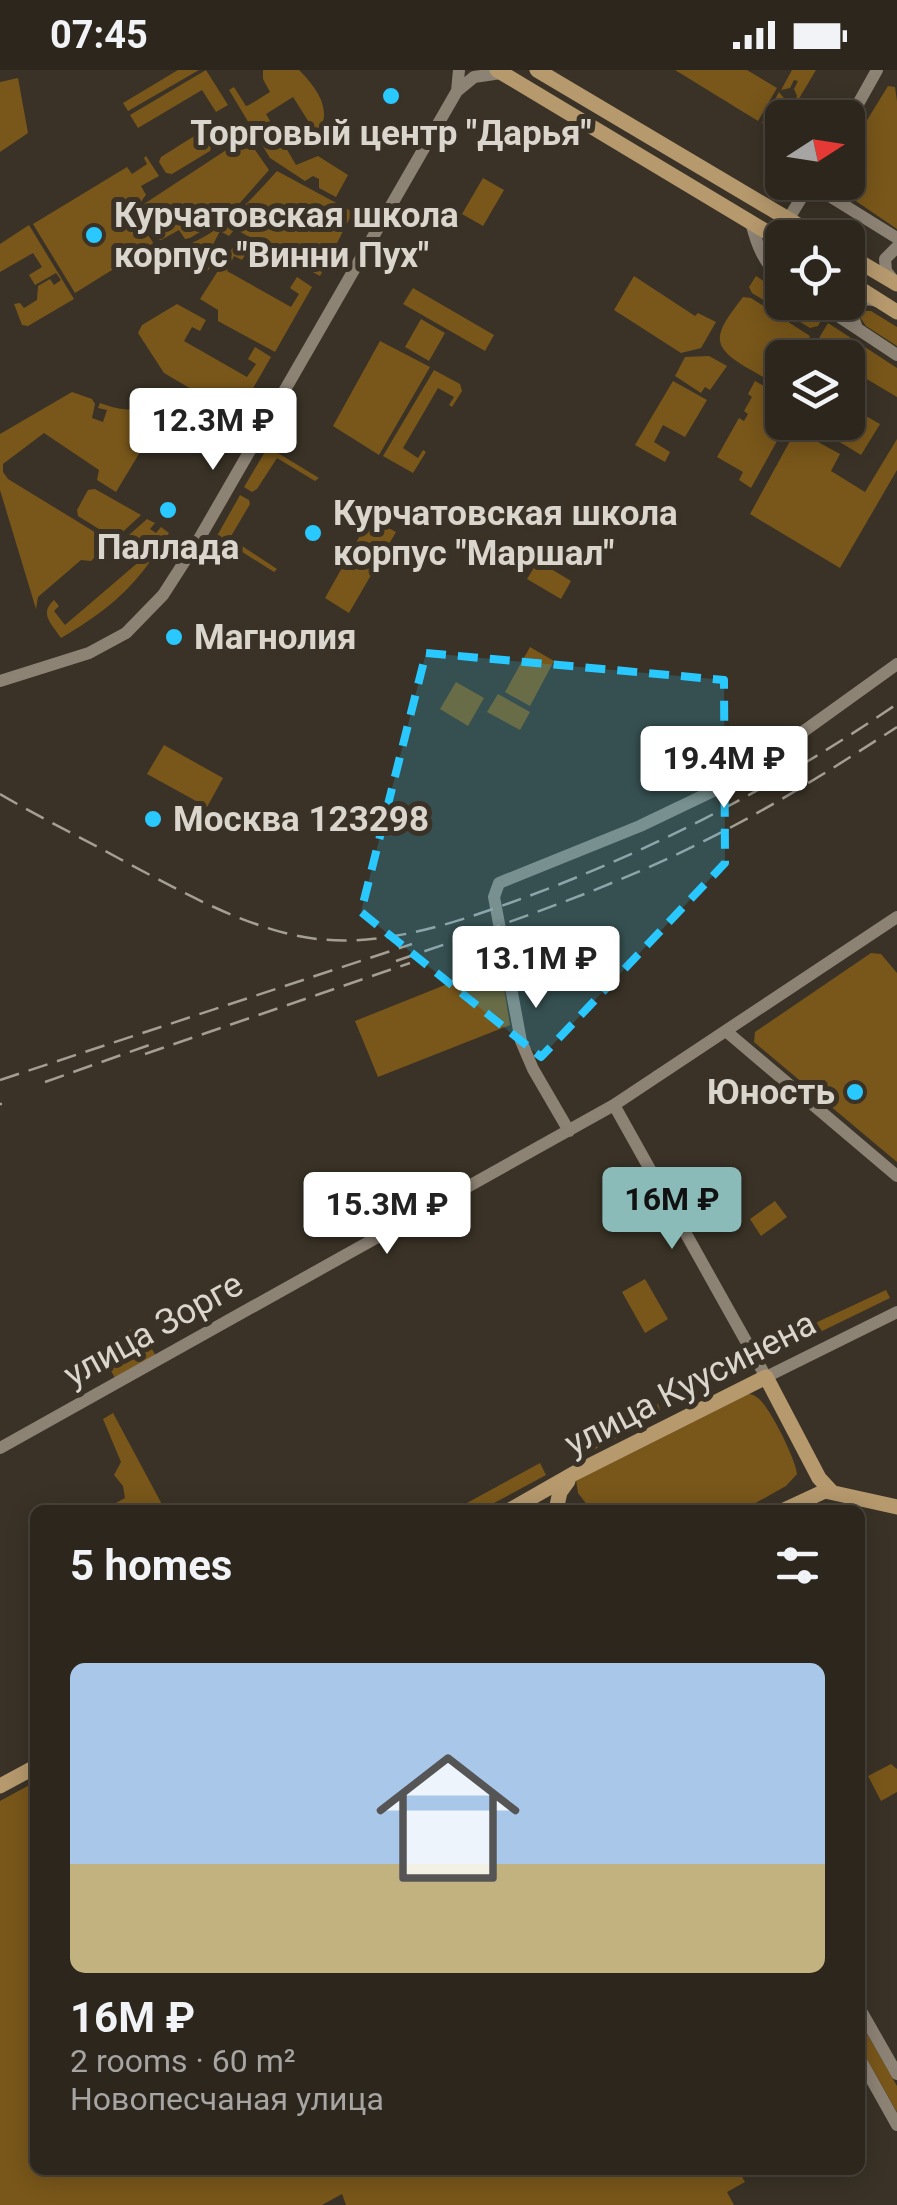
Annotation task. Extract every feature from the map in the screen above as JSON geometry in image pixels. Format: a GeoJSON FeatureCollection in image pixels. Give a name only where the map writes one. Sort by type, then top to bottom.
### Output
{"type":"FeatureCollection","features":[{"type":"Feature","properties":{"kind":"main road"},"geometry":{"type":"LineString","coordinates":[[537,70],[792,220]]}},
{"type":"Feature","properties":{"kind":"main road"},"geometry":{"type":"LineString","coordinates":[[499,72],[765,231]]}},
{"type":"Feature","properties":{"kind":"main road"},"geometry":{"type":"LineString","coordinates":[[865,265],[897,284]]}},
{"type":"Feature","properties":{"kind":"main road"},"geometry":{"type":"LineString","coordinates":[[865,293],[897,312]]}},
{"type":"Feature","properties":{"kind":"main road"},"geometry":{"type":"LineString","coordinates":[[766,1377],[814,1469],[832,1491]]}},
{"type":"Feature","properties":{"kind":"main road","name":"улица Куусинена"},"geometry":{"type":"LineString","coordinates":[[519,1505],[766,1377]]}},
{"type":"Feature","properties":{"kind":"main road"},"geometry":{"type":"LineString","coordinates":[[791,1505],[811,1486],[814,1469]]}},
{"type":"Feature","properties":{"kind":"main road"},"geometry":{"type":"LineString","coordinates":[[557,1505],[560,1492],[573,1474]]}},
{"type":"Feature","properties":{"kind":"main road"},"geometry":{"type":"LineString","coordinates":[[792,1505],[816,1493],[832,1491],[897,1507]]}},
{"type":"Feature","properties":{"kind":"main road"},"geometry":{"type":"LineString","coordinates":[[0,1786],[30,1769]]}},
{"type":"Feature","properties":{"kind":"street"},"geometry":{"type":"LineString","coordinates":[[0,681],[110,644],[164,595],[200,539],[456,91],[459,70]]}},
{"type":"Feature","properties":{"kind":"street"},"geometry":{"type":"LineString","coordinates":[[860,100],[877,70]]}},
{"type":"Feature","properties":{"kind":"street"},"geometry":{"type":"LineString","coordinates":[[456,91],[474,77],[499,72]]}},
{"type":"Feature","properties":{"kind":"street"},"geometry":{"type":"LineString","coordinates":[[789,218],[801,200]]}},
{"type":"Feature","properties":{"kind":"street"},"geometry":{"type":"LineString","coordinates":[[836,200],[897,238]]}},
{"type":"Feature","properties":{"kind":"street"},"geometry":{"type":"LineString","coordinates":[[751,222],[765,260]]}},
{"type":"Feature","properties":{"kind":"street"},"geometry":{"type":"LineString","coordinates":[[897,247],[887,254],[884,265],[897,284]]}},
{"type":"Feature","properties":{"kind":"street"},"geometry":{"type":"LineString","coordinates":[[857,328],[852,308],[862,300],[878,301]]}},
{"type":"Feature","properties":{"kind":"street"},"geometry":{"type":"LineString","coordinates":[[845,320],[897,355]]}},
{"type":"Feature","properties":{"kind":"street"},"geometry":{"type":"LineString","coordinates":[[569,1131],[521,1041],[494,896],[499,883],[640,826],[736,780],[897,664]]}},
{"type":"Feature","properties":{"kind":"street","name":"улица Зорге"},"geometry":{"type":"LineString","coordinates":[[0,1448],[614,1106],[897,917]]}},
{"type":"Feature","properties":{"kind":"street"},"geometry":{"type":"LineString","coordinates":[[727,1032],[897,1176]]}},
{"type":"Feature","properties":{"kind":"street"},"geometry":{"type":"LineString","coordinates":[[614,1106],[766,1377]]}},
{"type":"Feature","properties":{"kind":"street","name":"улица Куусинена"},"geometry":{"type":"LineString","coordinates":[[766,1377],[897,1312]]}},
{"type":"Feature","properties":{"kind":"street"},"geometry":{"type":"LineString","coordinates":[[865,2018],[897,2074]]}},
{"type":"Feature","properties":{"kind":"street"},"geometry":{"type":"LineString","coordinates":[[865,2067],[897,2125]]}},
{"type":"Feature","properties":{"kind":"highlighted area"},"geometry":{"type":"Polygon","coordinates":[[[426,653],[724,680],[725,863],[541,1057],[361,912],[426,653]]]}},
{"type":"Feature","properties":{"kind":"shaded area"},"geometry":{"type":"Polygon","coordinates":[[[178,70],[199,70],[128,111],[123,103],[178,70]]]}},
{"type":"Feature","properties":{"kind":"shaded area"},"geometry":{"type":"Polygon","coordinates":[[[206,70],[228,105],[216,112],[202,90],[138,128],[130,115],[206,70]]]}},
{"type":"Feature","properties":{"kind":"shaded area"},"geometry":{"type":"Polygon","coordinates":[[[263,70],[299,70],[316,91],[324,114],[319,131],[314,130],[293,97],[266,114],[296,165],[318,156],[348,175],[336,197],[319,188],[319,179],[313,176],[305,181],[270,158],[229,90],[234,87],[249,105],[270,92],[263,70]]]}},
{"type":"Feature","properties":{"kind":"shaded area"},"geometry":{"type":"Polygon","coordinates":[[[675,70],[747,70],[777,88],[770,100],[765,100],[758,121],[675,70]]]}},
{"type":"Feature","properties":{"kind":"shaded area"},"geometry":{"type":"Polygon","coordinates":[[[792,70],[816,70],[798,100],[794,89],[798,81],[781,90],[792,70]]]}},
{"type":"Feature","properties":{"kind":"shaded area"},"geometry":{"type":"Polygon","coordinates":[[[18,78],[28,133],[0,152],[0,82],[18,78]]]}},
{"type":"Feature","properties":{"kind":"shaded area"},"geometry":{"type":"Polygon","coordinates":[[[888,86],[895,87],[897,229],[854,200],[865,200],[865,123],[888,86]]]}},
{"type":"Feature","properties":{"kind":"shaded area"},"geometry":{"type":"Polygon","coordinates":[[[205,133],[212,144],[210,151],[172,174],[166,173],[159,162],[161,157],[205,133]]]}},
{"type":"Feature","properties":{"kind":"shaded area"},"geometry":{"type":"Polygon","coordinates":[[[246,137],[269,170],[231,213],[190,238],[185,239],[179,230],[161,240],[155,238],[143,216],[144,204],[246,137]]]}},
{"type":"Feature","properties":{"kind":"shaded area","name":"Курчатовская школа корпус \"Винни Пух\""},"geometry":{"type":"Polygon","coordinates":[[[146,156],[159,176],[141,186],[146,195],[139,214],[154,244],[75,293],[33,224],[127,167],[132,174],[147,164],[146,156]]]}},
{"type":"Feature","properties":{"kind":"shaded area"},"geometry":{"type":"Polygon","coordinates":[[[277,171],[353,212],[320,276],[235,229],[229,236],[220,231],[206,258],[213,265],[204,274],[188,245],[226,222],[277,171]]]}},
{"type":"Feature","properties":{"kind":"shaded area"},"geometry":{"type":"Polygon","coordinates":[[[483,178],[504,190],[483,226],[462,214],[483,178]]]}},
{"type":"Feature","properties":{"kind":"shaded area"},"geometry":{"type":"Polygon","coordinates":[[[29,225],[74,299],[28,326],[22,325],[14,304],[20,303],[24,308],[37,300],[38,286],[50,279],[54,285],[61,280],[56,273],[35,285],[29,275],[42,267],[33,253],[0,272],[0,244],[29,225]]]}},
{"type":"Feature","properties":{"kind":"shaded area"},"geometry":{"type":"Polygon","coordinates":[[[237,241],[249,249],[242,260],[234,256],[227,271],[291,307],[299,294],[290,288],[297,277],[312,287],[275,352],[218,321],[218,310],[200,299],[237,241]]]}},
{"type":"Feature","properties":{"kind":"shaded area"},"geometry":{"type":"Polygon","coordinates":[[[634,276],[695,316],[698,313],[716,322],[701,348],[681,353],[614,310],[634,276]]]}},
{"type":"Feature","properties":{"kind":"shaded area"},"geometry":{"type":"Polygon","coordinates":[[[756,276],[765,282],[765,301],[752,293],[749,287],[756,276]]]}},
{"type":"Feature","properties":{"kind":"shaded area"},"geometry":{"type":"Polygon","coordinates":[[[413,288],[494,335],[485,351],[403,304],[413,288]]]}},
{"type":"Feature","properties":{"kind":"shaded area"},"geometry":{"type":"Polygon","coordinates":[[[743,297],[751,298],[765,307],[765,320],[785,320],[810,336],[808,340],[765,340],[765,378],[722,347],[721,331],[743,297]]]}},
{"type":"Feature","properties":{"kind":"shaded area"},"geometry":{"type":"Polygon","coordinates":[[[177,304],[206,320],[200,331],[192,327],[184,341],[247,377],[256,364],[248,359],[255,347],[271,357],[237,416],[164,373],[138,333],[142,325],[177,304]]]}},
{"type":"Feature","properties":{"kind":"shaded area"},"geometry":{"type":"Polygon","coordinates":[[[865,311],[871,311],[897,327],[897,346],[862,320],[865,320],[865,311]]]}},
{"type":"Feature","properties":{"kind":"shaded area"},"geometry":{"type":"Polygon","coordinates":[[[421,319],[445,333],[429,361],[405,347],[421,319]]]}},
{"type":"Feature","properties":{"kind":"shaded area"},"geometry":{"type":"Polygon","coordinates":[[[797,320],[821,320],[810,328],[797,320]]]}},
{"type":"Feature","properties":{"kind":"shaded area"},"geometry":{"type":"Polygon","coordinates":[[[828,323],[854,340],[818,340],[828,323]]]}},
{"type":"Feature","properties":{"kind":"shaded area"},"geometry":{"type":"Polygon","coordinates":[[[380,341],[430,367],[379,455],[333,426],[380,341]]]}},
{"type":"Feature","properties":{"kind":"shaded area"},"geometry":{"type":"Polygon","coordinates":[[[865,347],[897,368],[897,397],[865,378],[865,347]]]}},
{"type":"Feature","properties":{"kind":"shaded area"},"geometry":{"type":"Polygon","coordinates":[[[709,356],[727,366],[710,390],[705,387],[701,393],[675,376],[685,357],[709,356]]]}},
{"type":"Feature","properties":{"kind":"shaded area"},"geometry":{"type":"Polygon","coordinates":[[[434,370],[460,384],[462,391],[452,407],[449,405],[454,397],[438,388],[403,448],[418,458],[423,450],[426,452],[413,473],[383,456],[434,370]]]}},
{"type":"Feature","properties":{"kind":"shaded area"},"geometry":{"type":"Polygon","coordinates":[[[673,381],[707,400],[685,437],[663,425],[654,442],[670,452],[665,462],[635,445],[673,381]]]}},
{"type":"Feature","properties":{"kind":"shaded area"},"geometry":{"type":"Polygon","coordinates":[[[755,381],[765,387],[765,440],[778,440],[751,488],[739,480],[743,472],[717,457],[739,418],[744,421],[748,414],[744,411],[752,397],[748,394],[755,381]]]}},
{"type":"Feature","properties":{"kind":"shaded area"},"geometry":{"type":"Polygon","coordinates":[[[166,390],[175,394],[116,492],[97,480],[99,470],[44,433],[3,464],[8,479],[111,542],[91,561],[81,560],[38,597],[36,609],[0,490],[0,434],[72,392],[92,399],[92,418],[103,422],[107,410],[98,408],[100,403],[120,409],[135,408],[166,390]]]}},
{"type":"Feature","properties":{"kind":"shaded area"},"geometry":{"type":"Polygon","coordinates":[[[865,416],[880,424],[861,455],[836,440],[865,440],[865,416]]]}},
{"type":"Feature","properties":{"kind":"shaded area"},"geometry":{"type":"Polygon","coordinates":[[[897,439],[897,470],[840,568],[750,514],[791,440],[814,440],[840,454],[831,471],[865,492],[897,439]]]}},
{"type":"Feature","properties":{"kind":"shaded area"},"geometry":{"type":"Polygon","coordinates":[[[268,447],[319,478],[315,481],[277,458],[252,492],[244,487],[268,447]]]}},
{"type":"Feature","properties":{"kind":"shaded area"},"geometry":{"type":"Polygon","coordinates":[[[95,489],[141,515],[115,539],[78,516],[77,510],[88,490],[95,489]]]}},
{"type":"Feature","properties":{"kind":"shaded area"},"geometry":{"type":"Polygon","coordinates":[[[240,495],[250,504],[230,538],[277,569],[274,572],[217,536],[240,495]]]}},
{"type":"Feature","properties":{"kind":"shaded area"},"geometry":{"type":"Polygon","coordinates":[[[370,518],[396,532],[349,613],[325,598],[370,518]]]}},
{"type":"Feature","properties":{"kind":"shaded area"},"geometry":{"type":"Polygon","coordinates":[[[147,519],[155,523],[150,529],[156,533],[161,527],[169,533],[153,557],[129,535],[147,519]]]}},
{"type":"Feature","properties":{"kind":"shaded area"},"geometry":{"type":"Polygon","coordinates":[[[127,537],[151,560],[111,604],[61,638],[48,619],[50,605],[54,600],[59,606],[54,611],[65,625],[141,560],[130,546],[121,554],[115,547],[127,537]]]}},
{"type":"Feature","properties":{"kind":"shaded area"},"geometry":{"type":"Polygon","coordinates":[[[538,561],[571,581],[561,599],[527,579],[538,561]]]}},
{"type":"Feature","properties":{"kind":"shaded area"},"geometry":{"type":"Polygon","coordinates":[[[530,647],[554,661],[530,706],[505,692],[530,647]]]}},
{"type":"Feature","properties":{"kind":"shaded area"},"geometry":{"type":"Polygon","coordinates":[[[456,682],[484,698],[468,726],[440,709],[456,682]]]}},
{"type":"Feature","properties":{"kind":"shaded area"},"geometry":{"type":"Polygon","coordinates":[[[498,694],[530,712],[520,730],[487,712],[498,694]]]}},
{"type":"Feature","properties":{"kind":"shaded area"},"geometry":{"type":"Polygon","coordinates":[[[164,745],[223,778],[207,807],[147,774],[164,745]]]}},
{"type":"Feature","properties":{"kind":"shaded area","name":"Юность"},"geometry":{"type":"Polygon","coordinates":[[[871,953],[881,954],[897,973],[897,1162],[754,1042],[755,1032],[871,953]]]}},
{"type":"Feature","properties":{"kind":"shaded area"},"geometry":{"type":"Polygon","coordinates":[[[500,963],[510,1025],[378,1077],[355,1021],[500,963]]]}},
{"type":"Feature","properties":{"kind":"shaded area"},"geometry":{"type":"Polygon","coordinates":[[[775,1201],[787,1217],[761,1236],[750,1219],[775,1201]]]}},
{"type":"Feature","properties":{"kind":"shaded area"},"geometry":{"type":"Polygon","coordinates":[[[645,1279],[668,1319],[645,1333],[622,1292],[645,1279]]]}},
{"type":"Feature","properties":{"kind":"shaded area"},"geometry":{"type":"Polygon","coordinates":[[[886,1290],[890,1298],[783,1350],[781,1339],[886,1290]]]}},
{"type":"Feature","properties":{"kind":"shaded area"},"geometry":{"type":"Polygon","coordinates":[[[138,1325],[156,1356],[115,1378],[99,1349],[138,1325]]]}},
{"type":"Feature","properties":{"kind":"shaded area"},"geometry":{"type":"Polygon","coordinates":[[[742,1394],[758,1398],[769,1412],[797,1474],[786,1486],[752,1505],[587,1505],[578,1493],[576,1480],[742,1394]]]}},
{"type":"Feature","properties":{"kind":"shaded area"},"geometry":{"type":"Polygon","coordinates":[[[658,1404],[658,1417],[576,1459],[571,1449],[658,1404]]]}},
{"type":"Feature","properties":{"kind":"shaded area"},"geometry":{"type":"Polygon","coordinates":[[[113,1413],[162,1505],[112,1505],[125,1498],[123,1486],[114,1475],[121,1462],[103,1419],[113,1413]]]}},
{"type":"Feature","properties":{"kind":"shaded area"},"geometry":{"type":"Polygon","coordinates":[[[540,1463],[546,1475],[490,1505],[463,1505],[540,1463]]]}},
{"type":"Feature","properties":{"kind":"shaded area"},"geometry":{"type":"Polygon","coordinates":[[[891,1764],[897,1769],[897,1792],[881,1801],[868,1776],[891,1764]]]}},
{"type":"Feature","properties":{"kind":"shaded area"},"geometry":{"type":"Polygon","coordinates":[[[30,1785],[30,2175],[741,2175],[745,2182],[727,2192],[734,2205],[346,2205],[342,2194],[322,2205],[0,2205],[0,1801],[30,1785]]]}},
{"type":"Feature","properties":{"kind":"shaded area"},"geometry":{"type":"Polygon","coordinates":[[[865,2030],[897,2086],[897,2112],[865,2056],[865,2030]]]}},
{"type":"Feature","properties":{"kind":"railway"},"geometry":{"type":"LineString","coordinates":[[0,794],[180,891],[242,919],[316,939],[378,938],[470,917],[578,877],[672,835],[764,787],[897,704]]}},
{"type":"Feature","properties":{"kind":"railway"},"geometry":{"type":"LineString","coordinates":[[396,961],[549,907],[662,861],[775,803],[897,727]]}},
{"type":"Feature","properties":{"kind":"railway"},"geometry":{"type":"LineString","coordinates":[[0,1080],[412,944]]}},
{"type":"Feature","properties":{"kind":"railway"},"geometry":{"type":"LineString","coordinates":[[145,1054],[410,963]]}},
{"type":"Feature","properties":{"kind":"railway"},"geometry":{"type":"LineString","coordinates":[[45,1082],[155,1043]]}},
{"type":"Feature","properties":{"kind":"place","name":"Торговый центр \"Дарья\""},"geometry":{"type":"Point","coordinates":[391,96]}},
{"type":"Feature","properties":{"kind":"place","name":"Курчатовская школа корпус \"Винни Пух\""},"geometry":{"type":"Point","coordinates":[94,235]}},
{"type":"Feature","properties":{"kind":"place","name":"Паллада"},"geometry":{"type":"Point","coordinates":[168,510]}},
{"type":"Feature","properties":{"kind":"place","name":"Курчатовская школа корпус \"Маршал\""},"geometry":{"type":"Point","coordinates":[313,533]}},
{"type":"Feature","properties":{"kind":"place","name":"Магнолия"},"geometry":{"type":"Point","coordinates":[174,637]}},
{"type":"Feature","properties":{"kind":"place","name":"Москва 123298"},"geometry":{"type":"Point","coordinates":[153,819]}},
{"type":"Feature","properties":{"kind":"place","name":"Юность"},"geometry":{"type":"Point","coordinates":[855,1092]}}]}
